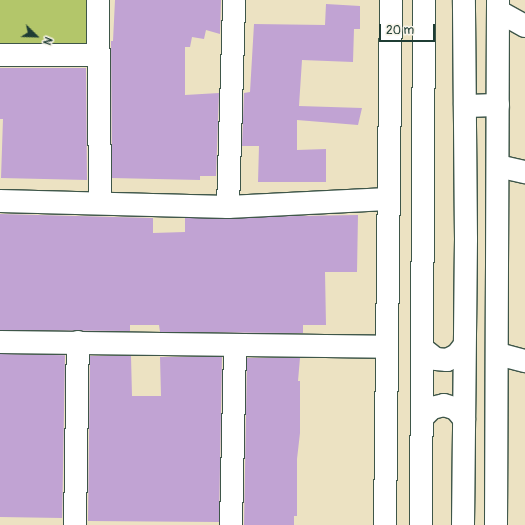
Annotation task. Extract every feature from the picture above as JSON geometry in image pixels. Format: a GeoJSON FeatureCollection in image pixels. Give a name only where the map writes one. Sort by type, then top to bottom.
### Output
{"type":"FeatureCollection","features":[{"type":"Feature","properties":{"kind":"street"},"geometry":{"type":"LineString","coordinates":[[98,0],[97,55],[100,202]]}},
{"type":"Feature","properties":{"kind":"street"},"geometry":{"type":"LineString","coordinates":[[228,207],[234,0]]}},
{"type":"Feature","properties":{"kind":"street"},"geometry":{"type":"LineString","coordinates":[[385,525],[391,0]]}},
{"type":"Feature","properties":{"kind":"street"},"geometry":{"type":"LineString","coordinates":[[421,525],[423,417],[424,0]]}},
{"type":"Feature","properties":{"kind":"street"},"geometry":{"type":"LineString","coordinates":[[463,525],[465,106],[464,0]]}},
{"type":"Feature","properties":{"kind":"street"},"geometry":{"type":"LineString","coordinates":[[498,5],[525,26]]}},
{"type":"Feature","properties":{"kind":"street"},"geometry":{"type":"LineString","coordinates":[[496,525],[498,354],[498,5]]}},
{"type":"Feature","properties":{"kind":"street"},"geometry":{"type":"LineString","coordinates":[[0,55],[97,55]]}},
{"type":"Feature","properties":{"kind":"street"},"geometry":{"type":"LineString","coordinates":[[465,106],[498,105]]}},
{"type":"Feature","properties":{"kind":"street"},"geometry":{"type":"LineString","coordinates":[[498,166],[525,172]]}},
{"type":"Feature","properties":{"kind":"street"},"geometry":{"type":"LineString","coordinates":[[0,201],[100,202],[228,207],[388,200]]}},
{"type":"Feature","properties":{"kind":"street"},"geometry":{"type":"LineString","coordinates":[[0,342],[386,347]]}},
{"type":"Feature","properties":{"kind":"street"},"geometry":{"type":"LineString","coordinates":[[75,525],[78,342]]}},
{"type":"Feature","properties":{"kind":"street"},"geometry":{"type":"LineString","coordinates":[[231,525],[235,346]]}},
{"type":"Feature","properties":{"kind":"street"},"geometry":{"type":"LineString","coordinates":[[423,349],[436,359],[447,360],[457,355],[464,346]]}},
{"type":"Feature","properties":{"kind":"street"},"geometry":{"type":"LineString","coordinates":[[498,354],[525,361]]}},
{"type":"Feature","properties":{"kind":"street"},"geometry":{"type":"LineString","coordinates":[[423,417],[432,408],[444,405],[456,409],[464,419]]}},
{"type":"Feature","properties":{"kind":"green space"},"geometry":{"type":"Polygon","coordinates":[[[0,0],[91,0],[91,50],[0,50],[0,0]]]}},
{"type":"Feature","properties":{"kind":"building"},"geometry":{"type":"Polygon","coordinates":[[[115,0],[221,0],[220,34],[206,30],[204,39],[192,37],[190,47],[185,47],[185,95],[219,93],[216,176],[200,176],[200,180],[112,178],[111,41],[113,41],[115,0]]]}},
{"type":"Feature","properties":{"kind":"building"},"geometry":{"type":"Polygon","coordinates":[[[326,4],[360,6],[360,29],[354,29],[353,62],[302,60],[299,106],[362,108],[358,125],[297,120],[297,150],[326,149],[326,182],[258,182],[259,146],[242,146],[244,93],[250,92],[254,24],[325,25],[326,4]]]}},
{"type":"Feature","properties":{"kind":"building"},"geometry":{"type":"Polygon","coordinates":[[[0,68],[86,68],[87,180],[1,178],[3,119],[0,119],[0,68]]]}},
{"type":"Feature","properties":{"kind":"building"},"geometry":{"type":"Polygon","coordinates":[[[0,214],[153,218],[153,233],[185,232],[185,218],[358,215],[357,272],[325,272],[326,325],[303,325],[303,333],[160,332],[159,325],[130,325],[130,331],[0,330],[0,214]]]}},
{"type":"Feature","properties":{"kind":"building"},"geometry":{"type":"Polygon","coordinates":[[[0,354],[65,355],[62,518],[0,517],[0,354]]]}},
{"type":"Feature","properties":{"kind":"building"},"geometry":{"type":"Polygon","coordinates":[[[90,356],[131,356],[132,396],[161,396],[160,357],[222,357],[219,522],[88,521],[90,356]]]}},
{"type":"Feature","properties":{"kind":"building"},"geometry":{"type":"Polygon","coordinates":[[[247,358],[300,358],[298,381],[300,381],[300,433],[297,459],[297,516],[294,516],[294,525],[244,525],[247,358]]]}}]}
